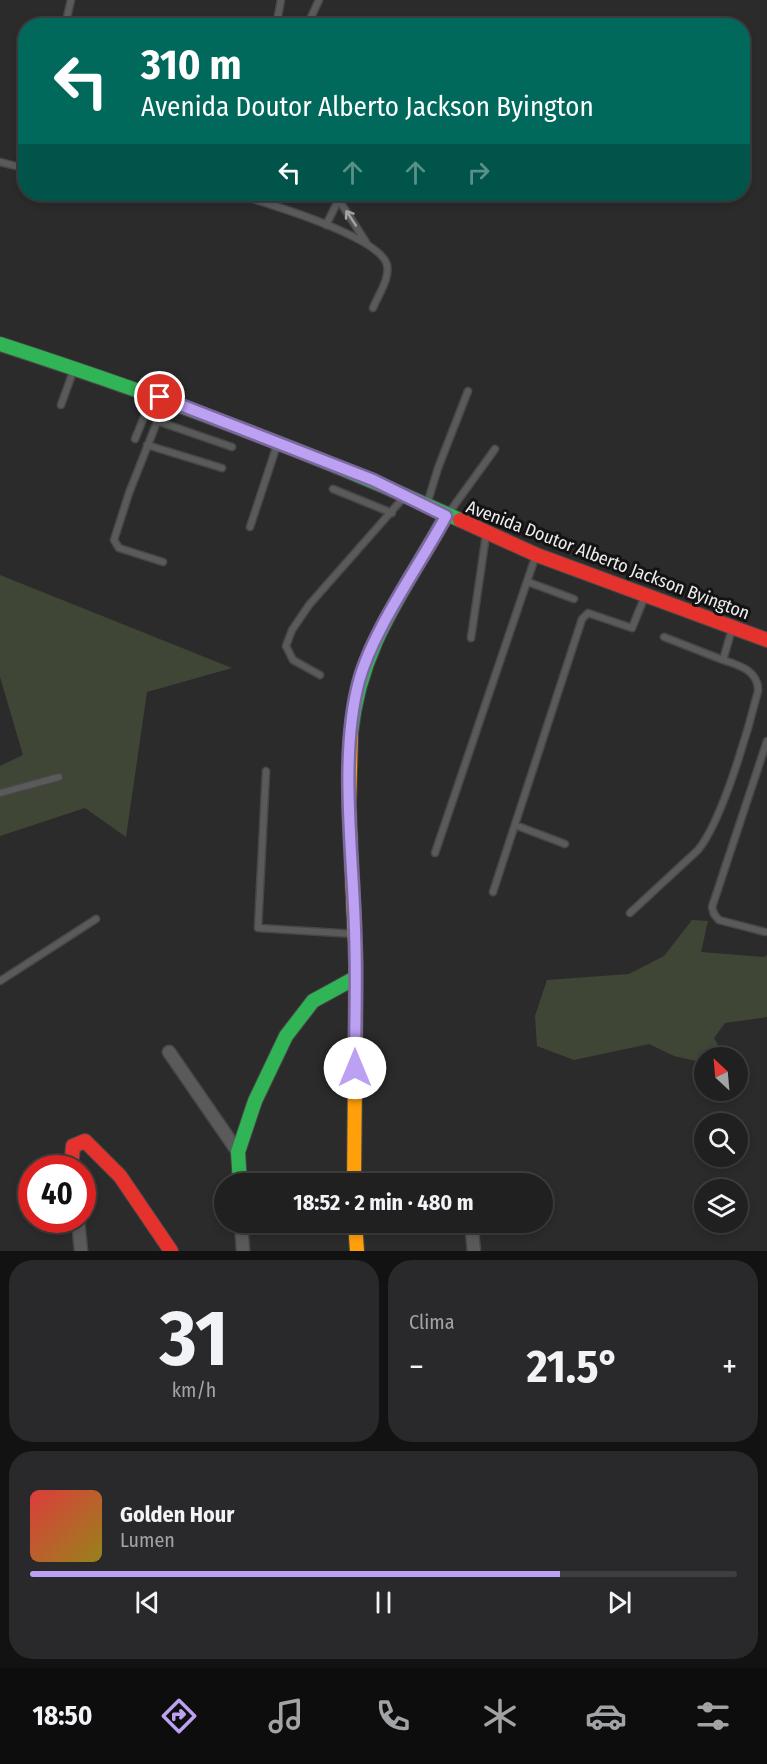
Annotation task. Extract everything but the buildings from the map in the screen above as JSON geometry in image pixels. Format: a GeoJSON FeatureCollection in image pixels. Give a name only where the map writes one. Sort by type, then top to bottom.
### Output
{"type":"FeatureCollection","features":[{"type":"Feature","properties":{"kind":"street","name":"Avenida Doutor Alberto Jackson Byington"},"geometry":{"type":"LineString","coordinates":[[0,344],[74,367],[279,441],[537,555],[767,640]]}},
{"type":"Feature","properties":{"kind":"street"},"geometry":{"type":"LineString","coordinates":[[354,1173],[356,934],[350,828],[353,713],[359,681],[370,649],[446,516]]}},
{"type":"Feature","properties":{"kind":"street"},"geometry":{"type":"LineString","coordinates":[[239,1173],[238,1152],[269,1066],[300,1016],[313,1001],[355,978]]}},
{"type":"Feature","properties":{"kind":"street"},"geometry":{"type":"LineString","coordinates":[[169,1052],[238,1152]]}},
{"type":"Feature","properties":{"kind":"street"},"geometry":{"type":"LineString","coordinates":[[71,1155],[78,1142],[85,1141],[92,1145],[171,1251]]}},
{"type":"Feature","properties":{"kind":"street"},"geometry":{"type":"LineString","coordinates":[[79,1233],[81,1251]]}},
{"type":"Feature","properties":{"kind":"street"},"geometry":{"type":"LineString","coordinates":[[242,1233],[243,1251]]}},
{"type":"Feature","properties":{"kind":"street"},"geometry":{"type":"LineString","coordinates":[[356,1233],[357,1251]]}},
{"type":"Feature","properties":{"kind":"street"},"geometry":{"type":"LineString","coordinates":[[472,1233],[474,1251]]}},
{"type":"Feature","properties":{"kind":"lane"},"geometry":{"type":"LineString","coordinates":[[67,18],[71,0]]}},
{"type":"Feature","properties":{"kind":"lane"},"geometry":{"type":"LineString","coordinates":[[278,18],[281,0]]}},
{"type":"Feature","properties":{"kind":"lane"},"geometry":{"type":"LineString","coordinates":[[311,18],[319,0]]}},
{"type":"Feature","properties":{"kind":"lane"},"geometry":{"type":"LineString","coordinates":[[0,162],[18,166]]}},
{"type":"Feature","properties":{"kind":"lane"},"geometry":{"type":"LineString","coordinates":[[259,201],[326,225],[377,249],[387,267],[388,275],[373,308]]}},
{"type":"Feature","properties":{"kind":"lane"},"geometry":{"type":"LineString","coordinates":[[326,225],[335,201]]}},
{"type":"Feature","properties":{"kind":"lane"},"geometry":{"type":"LineString","coordinates":[[340,201],[366,242]]}},
{"type":"Feature","properties":{"kind":"lane"},"geometry":{"type":"LineString","coordinates":[[61,405],[74,367]]}},
{"type":"Feature","properties":{"kind":"lane"},"geometry":{"type":"LineString","coordinates":[[427,506],[438,468],[468,391]]}},
{"type":"Feature","properties":{"kind":"lane"},"geometry":{"type":"LineString","coordinates":[[160,397],[157,421],[114,542],[119,548],[163,562]]}},
{"type":"Feature","properties":{"kind":"lane"},"geometry":{"type":"LineString","coordinates":[[135,439],[160,397]]}},
{"type":"Feature","properties":{"kind":"lane"},"geometry":{"type":"LineString","coordinates":[[157,421],[232,447]]}},
{"type":"Feature","properties":{"kind":"lane"},"geometry":{"type":"LineString","coordinates":[[250,527],[279,441]]}},
{"type":"Feature","properties":{"kind":"lane"},"geometry":{"type":"LineString","coordinates":[[147,445],[222,468]]}},
{"type":"Feature","properties":{"kind":"lane"},"geometry":{"type":"LineString","coordinates":[[446,516],[495,449]]}},
{"type":"Feature","properties":{"kind":"lane"},"geometry":{"type":"LineString","coordinates":[[333,489],[392,513]]}},
{"type":"Feature","properties":{"kind":"lane"},"geometry":{"type":"LineString","coordinates":[[320,675],[293,660],[286,646],[292,630],[309,605],[405,496]]}},
{"type":"Feature","properties":{"kind":"lane"},"geometry":{"type":"LineString","coordinates":[[471,638],[486,533]]}},
{"type":"Feature","properties":{"kind":"lane"},"geometry":{"type":"LineString","coordinates":[[435,853],[537,555]]}},
{"type":"Feature","properties":{"kind":"lane"},"geometry":{"type":"LineString","coordinates":[[528,582],[574,599]]}},
{"type":"Feature","properties":{"kind":"lane"},"geometry":{"type":"LineString","coordinates":[[493,892],[582,619],[588,614],[632,628],[645,595]]}},
{"type":"Feature","properties":{"kind":"lane"},"geometry":{"type":"LineString","coordinates":[[723,660],[732,628]]}},
{"type":"Feature","properties":{"kind":"lane"},"geometry":{"type":"LineString","coordinates":[[630,913],[698,850],[719,809],[758,691],[758,684],[749,672],[664,637]]}},
{"type":"Feature","properties":{"kind":"lane"},"geometry":{"type":"LineString","coordinates":[[765,932],[719,920],[712,907],[767,741]]}},
{"type":"Feature","properties":{"kind":"lane"},"geometry":{"type":"LineString","coordinates":[[266,771],[258,928],[356,934]]}},
{"type":"Feature","properties":{"kind":"lane"},"geometry":{"type":"LineString","coordinates":[[0,793],[59,777]]}},
{"type":"Feature","properties":{"kind":"lane"},"geometry":{"type":"LineString","coordinates":[[515,825],[565,844]]}},
{"type":"Feature","properties":{"kind":"lane"},"geometry":{"type":"LineString","coordinates":[[0,981],[96,919]]}},
{"type":"Feature","properties":{"kind":"green space"},"geometry":{"type":"Polygon","coordinates":[[[0,575],[232,668],[147,692],[126,837],[85,808],[0,836],[0,766],[23,755],[0,677],[0,575]]]}},
{"type":"Feature","properties":{"kind":"green space"},"geometry":{"type":"Polygon","coordinates":[[[692,920],[708,921],[701,952],[764,957],[767,955],[767,1017],[725,1023],[714,1038],[719,1047],[694,1047],[694,1061],[674,1056],[649,1044],[574,1060],[537,1046],[535,1016],[547,980],[629,974],[664,956],[692,920]]]}},
{"type":"Feature","properties":{"kind":"traffic: fast"},"geometry":{"type":"LineString","coordinates":[[0,344],[233,425],[460,520]]}},
{"type":"Feature","properties":{"kind":"traffic: fast"},"geometry":{"type":"LineString","coordinates":[[351,733],[356,701],[374,645],[386,619],[446,516]]}},
{"type":"Feature","properties":{"kind":"traffic: fast"},"geometry":{"type":"LineString","coordinates":[[239,1173],[238,1152],[255,1101],[286,1036],[313,1001],[355,978]]}},
{"type":"Feature","properties":{"kind":"traffic: slow"},"geometry":{"type":"LineString","coordinates":[[351,733],[349,806],[356,965],[354,1173]]}},
{"type":"Feature","properties":{"kind":"traffic: slow"},"geometry":{"type":"LineString","coordinates":[[356,1233],[357,1251]]}},
{"type":"Feature","properties":{"kind":"traffic: jam"},"geometry":{"type":"LineString","coordinates":[[460,520],[537,555],[767,640]]}},
{"type":"Feature","properties":{"kind":"traffic: jam"},"geometry":{"type":"LineString","coordinates":[[72,1155],[73,1146],[85,1141],[120,1176],[171,1251]]}},
{"type":"Feature","properties":{"kind":"route"},"geometry":{"type":"LineString","coordinates":[[160,397],[261,434],[373,480],[446,516],[370,649],[359,681],[353,713],[350,828],[356,934],[355,1068]]}}]}
